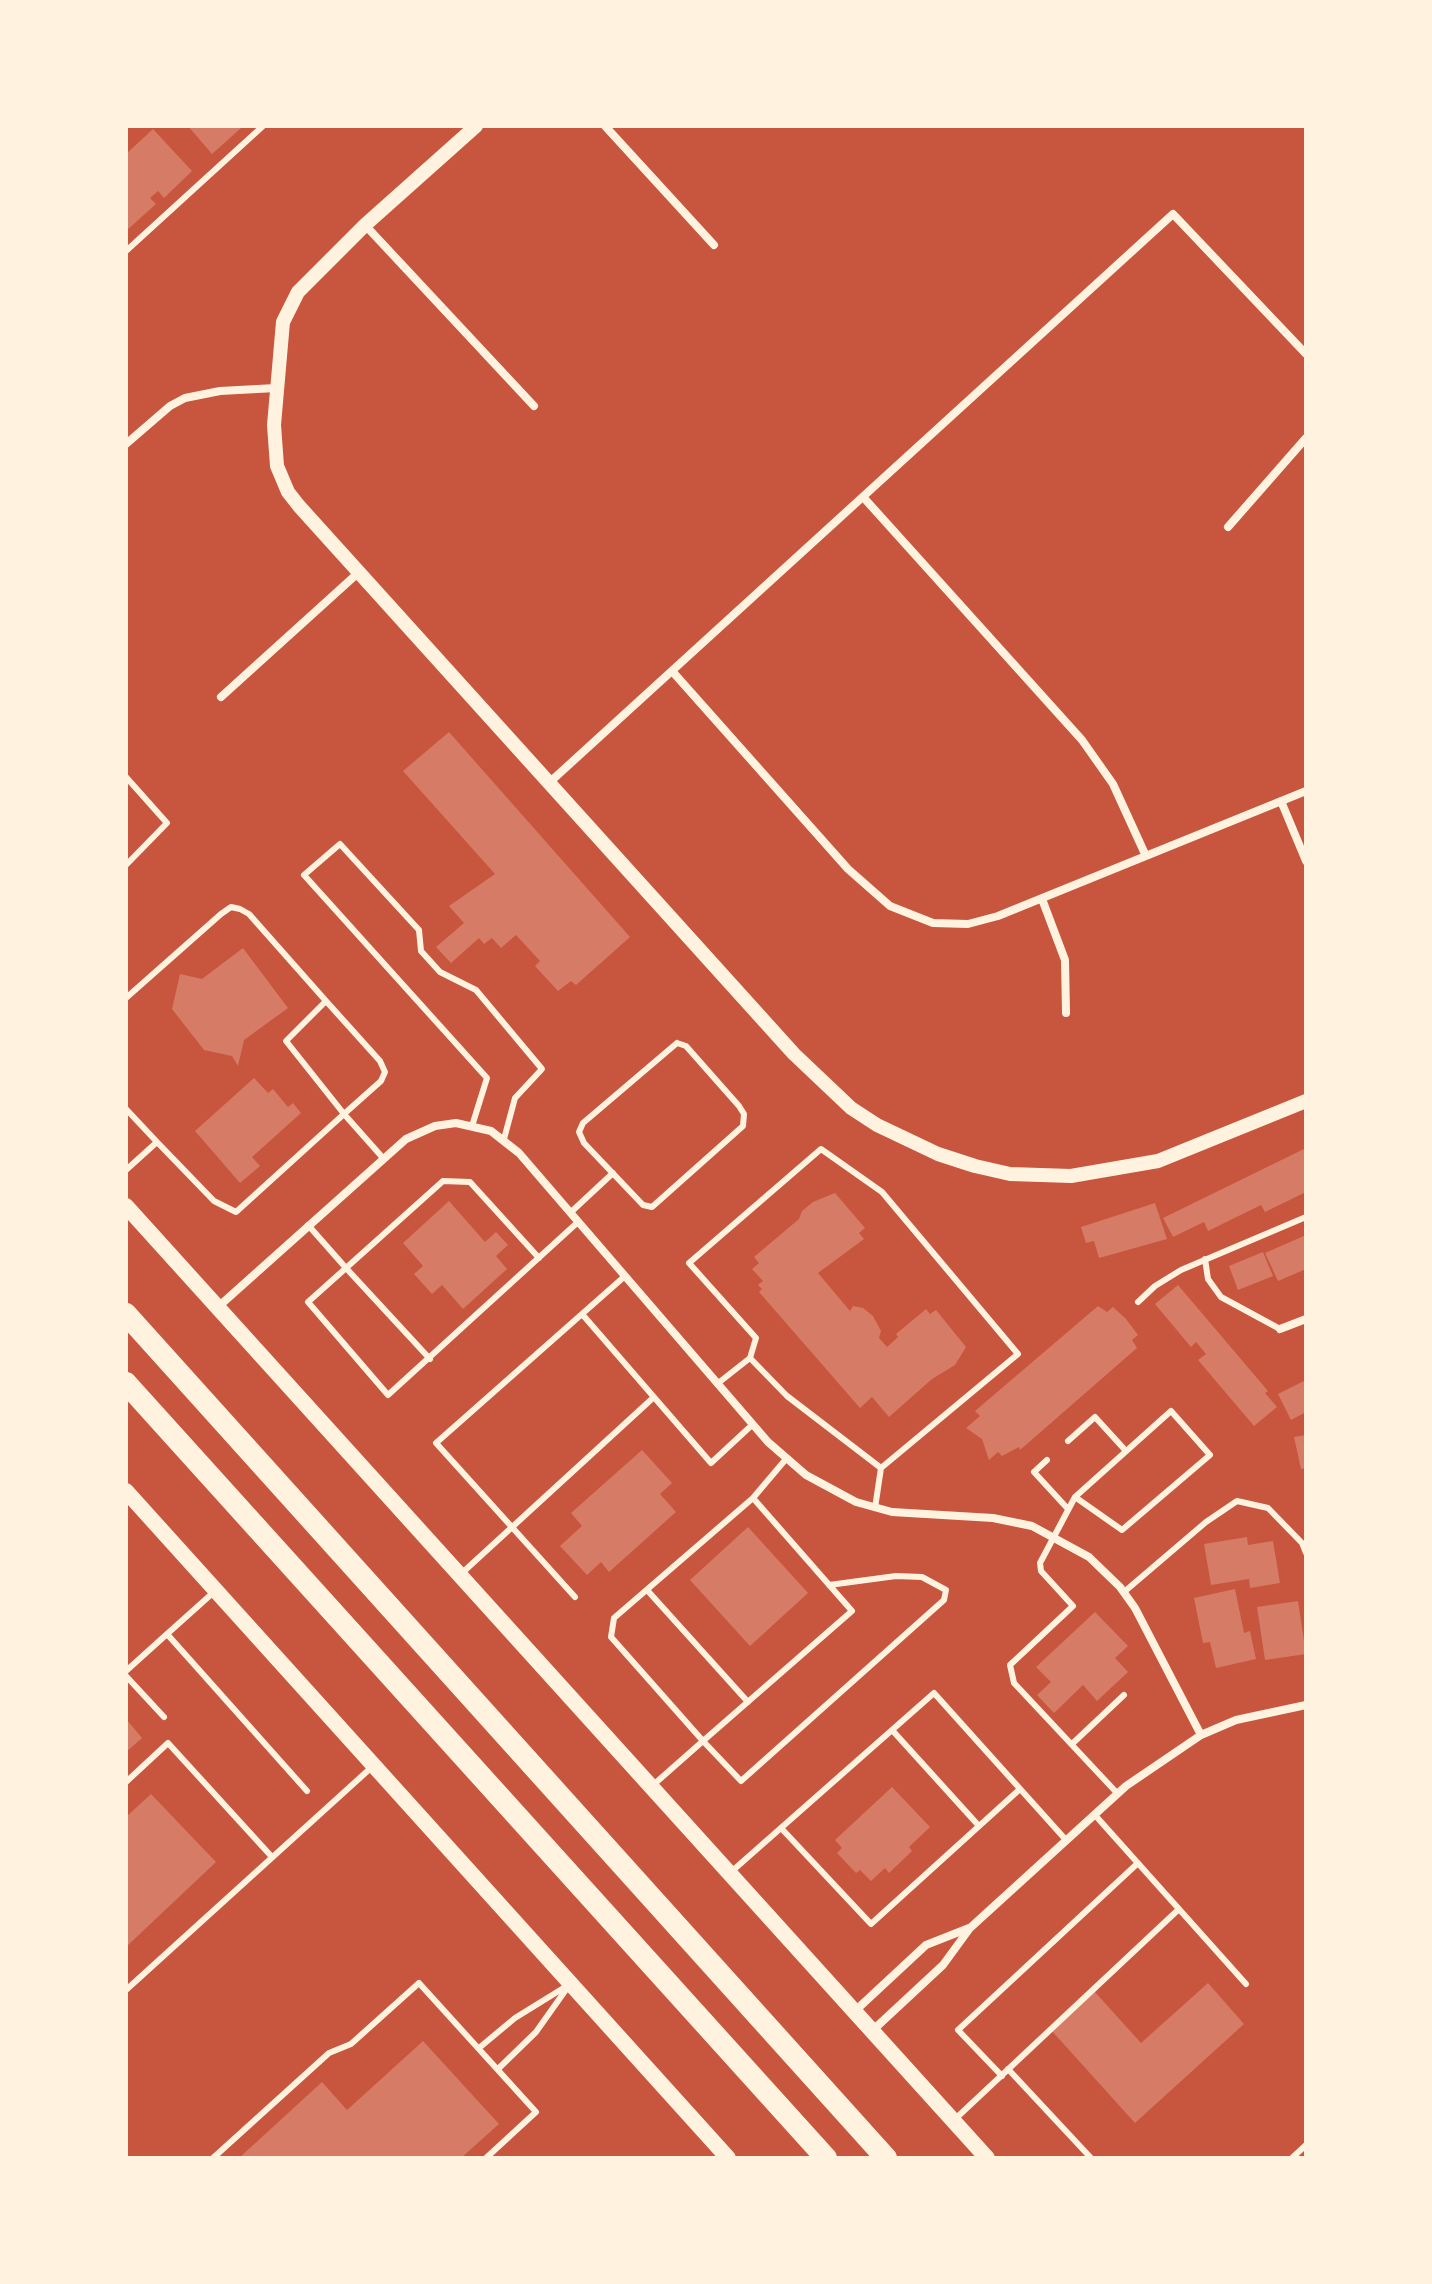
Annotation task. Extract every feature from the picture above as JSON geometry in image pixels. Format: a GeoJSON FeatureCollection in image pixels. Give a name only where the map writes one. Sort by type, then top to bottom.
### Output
{"type":"FeatureCollection","features":[{"type":"Feature","properties":{"kind":"highway"},"geometry":{"type":"LineString","coordinates":[[126,1314],[886,2158]]}},
{"type":"Feature","properties":{"kind":"highway"},"geometry":{"type":"LineString","coordinates":[[126,1383],[826,2158]]}},
{"type":"Feature","properties":{"kind":"main road"},"geometry":{"type":"LineString","coordinates":[[126,1206],[987,2158]]}},
{"type":"Feature","properties":{"kind":"main road"},"geometry":{"type":"LineString","coordinates":[[126,1491],[728,2158]]}},
{"type":"Feature","properties":{"kind":"street"},"geometry":{"type":"LineString","coordinates":[[476,126],[365,225],[294,300],[283,322],[276,388],[275,447],[283,482],[299,506],[824,1086],[877,1125],[938,1154],[1010,1174],[1071,1176],[1158,1161],[1306,1101]]}},
{"type":"Feature","properties":{"kind":"street"},"geometry":{"type":"LineString","coordinates":[[605,126],[714,245]]}},
{"type":"Feature","properties":{"kind":"street"},"geometry":{"type":"LineString","coordinates":[[550,782],[1173,214],[1306,354]]}},
{"type":"Feature","properties":{"kind":"street"},"geometry":{"type":"LineString","coordinates":[[365,225],[534,406]]}},
{"type":"Feature","properties":{"kind":"street"},"geometry":{"type":"LineString","coordinates":[[126,444],[170,406],[185,398],[220,391],[276,388]]}},
{"type":"Feature","properties":{"kind":"street"},"geometry":{"type":"LineString","coordinates":[[1228,527],[1306,438]]}},
{"type":"Feature","properties":{"kind":"street"},"geometry":{"type":"LineString","coordinates":[[864,498],[1082,740],[1113,784],[1145,854]]}},
{"type":"Feature","properties":{"kind":"street"},"geometry":{"type":"LineString","coordinates":[[221,697],[358,573]]}},
{"type":"Feature","properties":{"kind":"street"},"geometry":{"type":"LineString","coordinates":[[672,671],[848,869],[890,906],[910,917],[951,925],[998,916],[1306,791]]}},
{"type":"Feature","properties":{"kind":"street"},"geometry":{"type":"LineString","coordinates":[[1281,801],[1306,861]]}},
{"type":"Feature","properties":{"kind":"street"},"geometry":{"type":"LineString","coordinates":[[1042,899],[1065,960],[1066,1013]]}},
{"type":"Feature","properties":{"kind":"street"},"geometry":{"type":"LineString","coordinates":[[218,1307],[406,1139],[427,1129],[456,1123],[491,1131],[504,1139],[752,1425],[786,1459],[833,1492],[875,1508],[915,1514],[993,1518],[1032,1526],[1089,1557],[1124,1592],[1149,1631],[1201,1735]]}},
{"type":"Feature","properties":{"kind":"street"},"geometry":{"type":"LineString","coordinates":[[1280,1329],[1306,1319]]}},
{"type":"Feature","properties":{"kind":"street"},"geometry":{"type":"LineString","coordinates":[[872,2031],[943,1965],[970,1928],[1117,1793],[1171,1752],[1236,1720],[1306,1705]]}},
{"type":"Feature","properties":{"kind":"street"},"geometry":{"type":"LineString","coordinates":[[855,2011],[926,1945],[970,1928]]}},
{"type":"Feature","properties":{"kind":"lane"},"geometry":{"type":"LineString","coordinates":[[126,251],[263,126]]}},
{"type":"Feature","properties":{"kind":"lane"},"geometry":{"type":"LineString","coordinates":[[126,777],[167,823],[126,865]]}},
{"type":"Feature","properties":{"kind":"lane"},"geometry":{"type":"LineString","coordinates":[[472,1126],[487,1078],[304,875],[340,844],[419,930],[421,951],[440,972],[476,990],[542,1069],[515,1098],[504,1139]]}},
{"type":"Feature","properties":{"kind":"lane"},"geometry":{"type":"LineString","coordinates":[[126,998],[231,907],[249,914],[380,1061],[385,1072],[381,1081],[236,1212],[214,1201],[126,1109]]}},
{"type":"Feature","properties":{"kind":"lane"},"geometry":{"type":"LineString","coordinates":[[326,1001],[286,1041],[383,1158]]}},
{"type":"Feature","properties":{"kind":"lane"},"geometry":{"type":"LineString","coordinates":[[677,1043],[686,1046],[739,1106],[744,1114],[743,1126],[652,1207],[643,1205],[613,1173],[584,1143],[579,1132],[583,1123],[669,1046],[677,1043]]}},
{"type":"Feature","properties":{"kind":"lane"},"geometry":{"type":"LineString","coordinates":[[126,1170],[157,1142]]}},
{"type":"Feature","properties":{"kind":"lane"},"geometry":{"type":"LineString","coordinates":[[717,1384],[750,1358],[756,1338],[689,1263],[821,1149],[882,1192],[1018,1354],[881,1468],[875,1508]]}},
{"type":"Feature","properties":{"kind":"lane"},"geometry":{"type":"LineString","coordinates":[[570,1213],[613,1173]]}},
{"type":"Feature","properties":{"kind":"lane"},"geometry":{"type":"LineString","coordinates":[[539,1258],[470,1182],[443,1181],[308,1302],[388,1395],[430,1359],[578,1222]]}},
{"type":"Feature","properties":{"kind":"lane"},"geometry":{"type":"LineString","coordinates":[[1138,1302],[1167,1278],[1306,1217]]}},
{"type":"Feature","properties":{"kind":"lane"},"geometry":{"type":"LineString","coordinates":[[308,1225],[430,1359]]}},
{"type":"Feature","properties":{"kind":"lane"},"geometry":{"type":"LineString","coordinates":[[1205,1259],[1208,1279],[1221,1297],[1280,1329]]}},
{"type":"Feature","properties":{"kind":"lane"},"geometry":{"type":"LineString","coordinates":[[575,1597],[436,1443],[625,1276]]}},
{"type":"Feature","properties":{"kind":"lane"},"geometry":{"type":"LineString","coordinates":[[582,1314],[711,1463],[752,1425]]}},
{"type":"Feature","properties":{"kind":"lane"},"geometry":{"type":"LineString","coordinates":[[750,1358],[787,1396],[881,1468]]}},
{"type":"Feature","properties":{"kind":"lane"},"geometry":{"type":"LineString","coordinates":[[460,1575],[654,1397]]}},
{"type":"Feature","properties":{"kind":"lane"},"geometry":{"type":"LineString","coordinates":[[1075,1497],[1122,1530],[1210,1455],[1171,1411],[1075,1497],[1040,1563],[1041,1571],[1073,1606],[1010,1665],[1014,1683],[1117,1793]]}},
{"type":"Feature","properties":{"kind":"lane"},"geometry":{"type":"LineString","coordinates":[[1068,1441],[1095,1417],[1126,1451]]}},
{"type":"Feature","properties":{"kind":"lane"},"geometry":{"type":"LineString","coordinates":[[786,1459],[753,1498],[614,1618],[611,1637],[741,1781],[944,1600],[946,1590],[922,1577],[896,1576],[829,1585]]}},
{"type":"Feature","properties":{"kind":"lane"},"geometry":{"type":"LineString","coordinates":[[1047,1460],[1034,1472],[1068,1509]]}},
{"type":"Feature","properties":{"kind":"lane"},"geometry":{"type":"LineString","coordinates":[[651,1786],[852,1611],[753,1498]]}},
{"type":"Feature","properties":{"kind":"lane"},"geometry":{"type":"LineString","coordinates":[[1124,1592],[1206,1522],[1237,1501],[1268,1508],[1302,1543],[1306,1553]]}},
{"type":"Feature","properties":{"kind":"lane"},"geometry":{"type":"LineString","coordinates":[[164,1717],[126,1674],[216,1590]]}},
{"type":"Feature","properties":{"kind":"lane"},"geometry":{"type":"LineString","coordinates":[[647,1590],[748,1702]]}},
{"type":"Feature","properties":{"kind":"lane"},"geometry":{"type":"LineString","coordinates":[[167,1634],[307,1791]]}},
{"type":"Feature","properties":{"kind":"lane"},"geometry":{"type":"LineString","coordinates":[[730,1873],[934,1693],[1066,1840]]}},
{"type":"Feature","properties":{"kind":"lane"},"geometry":{"type":"LineString","coordinates":[[1072,1744],[1124,1695]]}},
{"type":"Feature","properties":{"kind":"lane"},"geometry":{"type":"LineString","coordinates":[[892,1730],[979,1826]]}},
{"type":"Feature","properties":{"kind":"lane"},"geometry":{"type":"LineString","coordinates":[[126,1782],[168,1743],[272,1857]]}},
{"type":"Feature","properties":{"kind":"lane"},"geometry":{"type":"LineString","coordinates":[[126,1990],[373,1766]]}},
{"type":"Feature","properties":{"kind":"lane"},"geometry":{"type":"LineString","coordinates":[[781,1828],[871,1924],[1020,1789]]}},
{"type":"Feature","properties":{"kind":"lane"},"geometry":{"type":"LineString","coordinates":[[1094,1814],[1246,1984]]}},
{"type":"Feature","properties":{"kind":"lane"},"geometry":{"type":"LineString","coordinates":[[1002,2076],[958,2030],[1138,1863]]}},
{"type":"Feature","properties":{"kind":"lane"},"geometry":{"type":"LineString","coordinates":[[953,2121],[1179,1909]]}},
{"type":"Feature","properties":{"kind":"lane"},"geometry":{"type":"LineString","coordinates":[[213,2158],[329,2053],[351,2044],[419,1983],[536,2112],[486,2158]]}},
{"type":"Feature","properties":{"kind":"lane"},"geometry":{"type":"LineString","coordinates":[[479,2048],[515,2018],[570,1984]]}},
{"type":"Feature","properties":{"kind":"lane"},"geometry":{"type":"LineString","coordinates":[[498,2069],[536,2032],[570,1984]]}},
{"type":"Feature","properties":{"kind":"lane"},"geometry":{"type":"LineString","coordinates":[[1008,2069],[1091,2158]]}},
{"type":"Feature","properties":{"kind":"lane"},"geometry":{"type":"LineString","coordinates":[[1292,2158],[1306,2145]]}},
{"type":"Feature","properties":{"kind":"building"},"geometry":{"type":"Polygon","coordinates":[[[188,126],[239,126],[241,128],[212,154],[188,126]]]}},
{"type":"Feature","properties":{"kind":"building"},"geometry":{"type":"Polygon","coordinates":[[[153,129],[192,171],[164,198],[158,191],[150,198],[156,204],[126,231],[126,154],[153,129]]]}},
{"type":"Feature","properties":{"kind":"building"},"geometry":{"type":"Polygon","coordinates":[[[449,732],[630,937],[576,985],[571,981],[558,991],[535,966],[540,961],[516,935],[501,948],[492,938],[484,944],[479,938],[451,963],[436,947],[464,923],[449,906],[495,874],[403,771],[449,732]]]}},
{"type":"Feature","properties":{"kind":"building"},"geometry":{"type":"Polygon","coordinates":[[[243,948],[288,1008],[244,1040],[238,1066],[232,1056],[204,1050],[172,1009],[180,974],[202,979],[243,948]]]}},
{"type":"Feature","properties":{"kind":"building"},"geometry":{"type":"Polygon","coordinates":[[[254,1078],[268,1093],[273,1089],[288,1107],[293,1103],[301,1113],[252,1157],[260,1166],[240,1183],[195,1131],[254,1078]]]}},
{"type":"Feature","properties":{"kind":"building"},"geometry":{"type":"Polygon","coordinates":[[[1306,1148],[1306,1192],[1265,1212],[1261,1205],[1208,1231],[1204,1222],[1173,1237],[1163,1218],[1306,1148]]]}},
{"type":"Feature","properties":{"kind":"building"},"geometry":{"type":"Polygon","coordinates":[[[835,1193],[865,1228],[859,1233],[864,1239],[818,1273],[850,1311],[853,1306],[863,1308],[873,1316],[881,1331],[879,1338],[887,1347],[898,1337],[896,1334],[926,1309],[930,1314],[936,1310],[966,1347],[955,1365],[932,1379],[889,1417],[872,1397],[860,1408],[759,1292],[762,1289],[758,1285],[763,1281],[752,1269],[759,1263],[754,1257],[799,1219],[802,1211],[813,1202],[835,1193]]]}},
{"type":"Feature","properties":{"kind":"building"},"geometry":{"type":"Polygon","coordinates":[[[449,1201],[485,1242],[496,1232],[508,1245],[496,1256],[507,1269],[463,1309],[442,1285],[432,1294],[414,1274],[423,1266],[403,1243],[449,1201]]]}},
{"type":"Feature","properties":{"kind":"building"},"geometry":{"type":"Polygon","coordinates":[[[1155,1203],[1167,1239],[1099,1258],[1094,1241],[1086,1243],[1081,1227],[1155,1203]]]}},
{"type":"Feature","properties":{"kind":"building"},"geometry":{"type":"Polygon","coordinates":[[[1306,1235],[1306,1269],[1278,1281],[1265,1253],[1306,1235]]]}},
{"type":"Feature","properties":{"kind":"building"},"geometry":{"type":"Polygon","coordinates":[[[1263,1252],[1273,1276],[1238,1290],[1229,1266],[1263,1252]]]}},
{"type":"Feature","properties":{"kind":"building"},"geometry":{"type":"Polygon","coordinates":[[[1178,1285],[1268,1391],[1265,1393],[1277,1407],[1254,1426],[1198,1360],[1206,1354],[1196,1342],[1191,1347],[1155,1304],[1178,1285]]]}},
{"type":"Feature","properties":{"kind":"building"},"geometry":{"type":"Polygon","coordinates":[[[1098,1306],[1107,1312],[1113,1307],[1126,1319],[1138,1335],[1132,1340],[1137,1348],[1020,1450],[1019,1447],[1002,1456],[998,1452],[989,1460],[982,1439],[966,1428],[980,1416],[975,1411],[1098,1306]]]}},
{"type":"Feature","properties":{"kind":"building"},"geometry":{"type":"Polygon","coordinates":[[[1306,1380],[1306,1412],[1291,1420],[1278,1394],[1306,1380]]]}},
{"type":"Feature","properties":{"kind":"building"},"geometry":{"type":"Polygon","coordinates":[[[1306,1435],[1306,1468],[1301,1469],[1294,1437],[1306,1435]]]}},
{"type":"Feature","properties":{"kind":"building"},"geometry":{"type":"Polygon","coordinates":[[[642,1450],[672,1483],[660,1494],[676,1512],[609,1572],[601,1562],[587,1575],[560,1546],[582,1526],[571,1513],[642,1450]]]}},
{"type":"Feature","properties":{"kind":"building"},"geometry":{"type":"Polygon","coordinates":[[[748,1527],[808,1593],[750,1646],[690,1580],[748,1527]]]}},
{"type":"Feature","properties":{"kind":"building"},"geometry":{"type":"Polygon","coordinates":[[[1247,1537],[1248,1545],[1273,1541],[1280,1583],[1250,1588],[1249,1579],[1211,1585],[1204,1544],[1247,1537]]]}},
{"type":"Feature","properties":{"kind":"building"},"geometry":{"type":"Polygon","coordinates":[[[1235,1589],[1244,1633],[1250,1631],[1256,1659],[1216,1668],[1210,1642],[1203,1643],[1194,1598],[1235,1589]]]}},
{"type":"Feature","properties":{"kind":"building"},"geometry":{"type":"Polygon","coordinates":[[[1298,1601],[1306,1654],[1265,1660],[1257,1607],[1298,1601]]]}},
{"type":"Feature","properties":{"kind":"building"},"geometry":{"type":"Polygon","coordinates":[[[1095,1612],[1128,1646],[1115,1658],[1128,1672],[1097,1701],[1083,1685],[1054,1713],[1037,1695],[1051,1682],[1036,1667],[1095,1612]]]}},
{"type":"Feature","properties":{"kind":"building"},"geometry":{"type":"Polygon","coordinates":[[[126,1719],[142,1738],[126,1752],[126,1719]]]}},
{"type":"Feature","properties":{"kind":"building"},"geometry":{"type":"Polygon","coordinates":[[[892,1787],[930,1827],[909,1847],[912,1851],[889,1873],[885,1868],[871,1881],[860,1870],[856,1873],[837,1853],[842,1848],[835,1840],[892,1787]]]}},
{"type":"Feature","properties":{"kind":"building"},"geometry":{"type":"Polygon","coordinates":[[[151,1794],[216,1862],[126,1947],[126,1817],[151,1794]]]}},
{"type":"Feature","properties":{"kind":"building"},"geometry":{"type":"Polygon","coordinates":[[[1208,1983],[1244,2024],[1135,2123],[1051,2030],[1094,1991],[1141,2043],[1208,1983]]]}},
{"type":"Feature","properties":{"kind":"building"},"geometry":{"type":"Polygon","coordinates":[[[423,2041],[499,2124],[461,2158],[239,2158],[322,2082],[347,2110],[423,2041]]]}}]}
